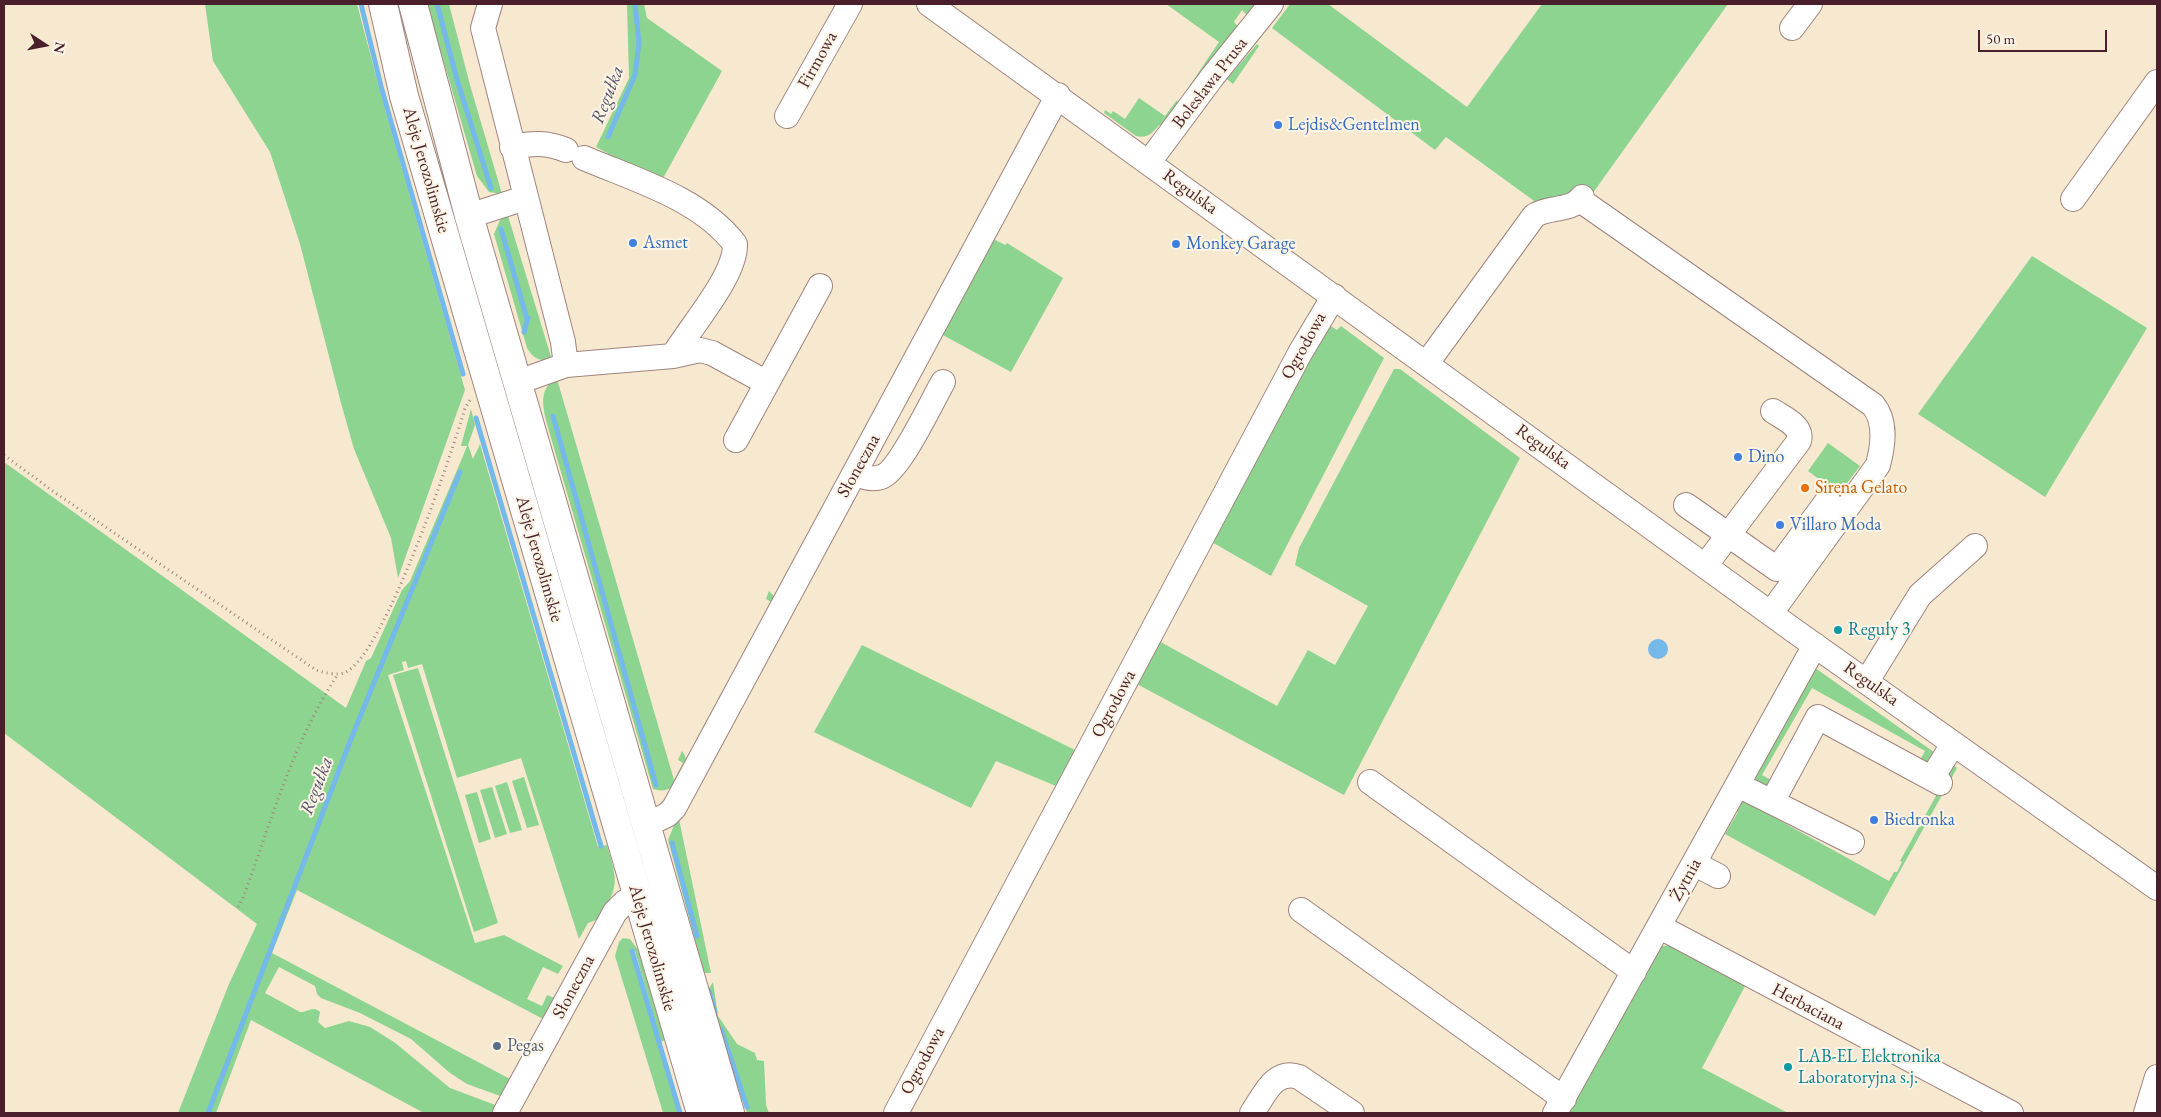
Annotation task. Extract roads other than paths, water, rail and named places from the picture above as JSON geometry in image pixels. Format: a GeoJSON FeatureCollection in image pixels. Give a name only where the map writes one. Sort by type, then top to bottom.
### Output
{"type":"FeatureCollection","features":[{"type":"Feature","properties":{"kind":"main road","name":"Aleje Jerozolimskie"},"geometry":{"type":"LineString","coordinates":[[383,4],[404,96],[700,1113]]}},
{"type":"Feature","properties":{"kind":"main road","name":"Aleje Jerozolimskie"},"geometry":{"type":"LineString","coordinates":[[413,4],[469,216],[730,1113]]}},
{"type":"Feature","properties":{"kind":"street"},"geometry":{"type":"LineString","coordinates":[[490,4],[483,28],[525,198],[564,342],[566,365]]}},
{"type":"Feature","properties":{"kind":"street","name":"Firmowa"},"geometry":{"type":"LineString","coordinates":[[787,116],[850,4]]}},
{"type":"Feature","properties":{"kind":"street","name":"Regulska"},"geometry":{"type":"LineString","coordinates":[[929,4],[1058,95],[1770,613],[2157,888]]}},
{"type":"Feature","properties":{"kind":"street","name":"Bolesława Prusa"},"geometry":{"type":"LineString","coordinates":[[1149,162],[1213,76],[1271,4]]}},
{"type":"Feature","properties":{"kind":"street"},"geometry":{"type":"LineString","coordinates":[[1792,28],[1810,4]]}},
{"type":"Feature","properties":{"kind":"street"},"geometry":{"type":"LineString","coordinates":[[2073,199],[2157,82]]}},
{"type":"Feature","properties":{"kind":"street","name":"Słoneczna"},"geometry":{"type":"LineString","coordinates":[[646,825],[667,815],[674,808],[1058,95]]}},
{"type":"Feature","properties":{"kind":"street"},"geometry":{"type":"LineString","coordinates":[[512,147],[537,143],[553,145],[575,154],[676,198],[710,218],[735,244],[736,253],[717,290],[673,356]]}},
{"type":"Feature","properties":{"kind":"street"},"geometry":{"type":"LineString","coordinates":[[469,216],[525,198]]}},
{"type":"Feature","properties":{"kind":"street"},"geometry":{"type":"LineString","coordinates":[[1427,363],[1534,216],[1575,204],[1581,198],[1873,405],[1879,413],[1883,439],[1878,465],[1770,613]]}},
{"type":"Feature","properties":{"kind":"street"},"geometry":{"type":"LineString","coordinates":[[736,440],[820,286]]}},
{"type":"Feature","properties":{"kind":"street","name":"Ogrodowa"},"geometry":{"type":"LineString","coordinates":[[896,1113],[1296,362],[1334,296]]}},
{"type":"Feature","properties":{"kind":"street"},"geometry":{"type":"LineString","coordinates":[[518,382],[566,365],[673,356],[700,350],[712,353],[767,383]]}},
{"type":"Feature","properties":{"kind":"street"},"geometry":{"type":"LineString","coordinates":[[855,473],[871,478],[882,477],[896,466],[943,382]]}},
{"type":"Feature","properties":{"kind":"street"},"geometry":{"type":"LineString","coordinates":[[1705,566],[1799,442],[1798,428],[1773,411]]}},
{"type":"Feature","properties":{"kind":"street"},"geometry":{"type":"LineString","coordinates":[[1686,504],[1777,569],[1828,500]]}},
{"type":"Feature","properties":{"kind":"street"},"geometry":{"type":"LineString","coordinates":[[1867,681],[1920,595],[1975,546]]}},
{"type":"Feature","properties":{"kind":"street","name":"Żytnia"},"geometry":{"type":"LineString","coordinates":[[1559,1108],[1815,645]]}},
{"type":"Feature","properties":{"kind":"street"},"geometry":{"type":"LineString","coordinates":[[1772,802],[1818,717],[1936,780],[1953,744]]}},
{"type":"Feature","properties":{"kind":"street"},"geometry":{"type":"LineString","coordinates":[[1370,782],[1634,972]]}},
{"type":"Feature","properties":{"kind":"street"},"geometry":{"type":"LineString","coordinates":[[1738,785],[1852,842]]}},
{"type":"Feature","properties":{"kind":"street"},"geometry":{"type":"LineString","coordinates":[[1695,864],[1718,876]]}},
{"type":"Feature","properties":{"kind":"street","name":"Słoneczna"},"geometry":{"type":"LineString","coordinates":[[505,1113],[615,912],[625,902],[637,897]]}},
{"type":"Feature","properties":{"kind":"street"},"geometry":{"type":"LineString","coordinates":[[1301,910],[1559,1108]]}},
{"type":"Feature","properties":{"kind":"street","name":"Herbaciana"},"geometry":{"type":"LineString","coordinates":[[1660,927],[2010,1113]]}},
{"type":"Feature","properties":{"kind":"street"},"geometry":{"type":"LineString","coordinates":[[1308,934],[1559,1108]]}},
{"type":"Feature","properties":{"kind":"street"},"geometry":{"type":"LineString","coordinates":[[1252,1113],[1276,1079],[1292,1074],[1352,1113]]}},
{"type":"Feature","properties":{"kind":"street"},"geometry":{"type":"LineString","coordinates":[[2146,1113],[2157,1076]]}},
{"type":"Feature","properties":{"kind":"water"},"geometry":{"type":"Polygon","coordinates":[[[1658,639],[1665,642],[1668,649],[1665,656],[1658,659],[1651,656],[1648,649],[1651,642],[1658,639]]]}},
{"type":"Feature","properties":{"kind":"waterway"},"geometry":{"type":"LineString","coordinates":[[361,4],[382,90],[463,374]]}},
{"type":"Feature","properties":{"kind":"waterway"},"geometry":{"type":"LineString","coordinates":[[437,4],[458,83],[491,188]]}},
{"type":"Feature","properties":{"kind":"waterway","name":"Regułka"},"geometry":{"type":"LineString","coordinates":[[608,137],[635,75],[639,43],[635,4]]}},
{"type":"Feature","properties":{"kind":"waterway"},"geometry":{"type":"LineString","coordinates":[[501,229],[527,319]]}},
{"type":"Feature","properties":{"kind":"waterway","name":"Regułka"},"geometry":{"type":"LineString","coordinates":[[524,332],[528,318]]}},
{"type":"Feature","properties":{"kind":"waterway"},"geometry":{"type":"LineString","coordinates":[[553,416],[656,785]]}},
{"type":"Feature","properties":{"kind":"waterway"},"geometry":{"type":"LineString","coordinates":[[476,418],[601,846]]}},
{"type":"Feature","properties":{"kind":"waterway","name":"Regułka"},"geometry":{"type":"LineString","coordinates":[[208,1113],[351,739],[460,472]]}},
{"type":"Feature","properties":{"kind":"waterway"},"geometry":{"type":"LineString","coordinates":[[672,843],[697,936]]}},
{"type":"Feature","properties":{"kind":"waterway"},"geometry":{"type":"LineString","coordinates":[[632,951],[680,1113]]}},
{"type":"Feature","properties":{"kind":"waterway"},"geometry":{"type":"LineString","coordinates":[[709,991],[715,1012]]}},
{"type":"Feature","properties":{"kind":"waterway"},"geometry":{"type":"LineString","coordinates":[[721,1029],[747,1107]]}},
{"type":"Feature","properties":{"kind":"place","name":"Lejdis&Gentelmen"},"geometry":{"type":"Point","coordinates":[1278,125]}},
{"type":"Feature","properties":{"kind":"place","name":"Asmet"},"geometry":{"type":"Point","coordinates":[633,243]}},
{"type":"Feature","properties":{"kind":"place","name":"Monkey Garage"},"geometry":{"type":"Point","coordinates":[1176,244]}},
{"type":"Feature","properties":{"kind":"place","name":"Dino"},"geometry":{"type":"Point","coordinates":[1738,457]}},
{"type":"Feature","properties":{"kind":"place","name":"Sirena Gelato"},"geometry":{"type":"Point","coordinates":[1805,488]}},
{"type":"Feature","properties":{"kind":"place","name":"Villaro Moda"},"geometry":{"type":"Point","coordinates":[1780,525]}},
{"type":"Feature","properties":{"kind":"place","name":"Reguły 3"},"geometry":{"type":"Point","coordinates":[1838,630]}},
{"type":"Feature","properties":{"kind":"place","name":"Biedronka"},"geometry":{"type":"Point","coordinates":[1874,820]}},
{"type":"Feature","properties":{"kind":"place","name":"Pegas"},"geometry":{"type":"Point","coordinates":[497,1046]}},
{"type":"Feature","properties":{"kind":"place","name":"LAB-EL Elektronika Laboratoryjna s.j."},"geometry":{"type":"Point","coordinates":[1788,1067]}}]}
